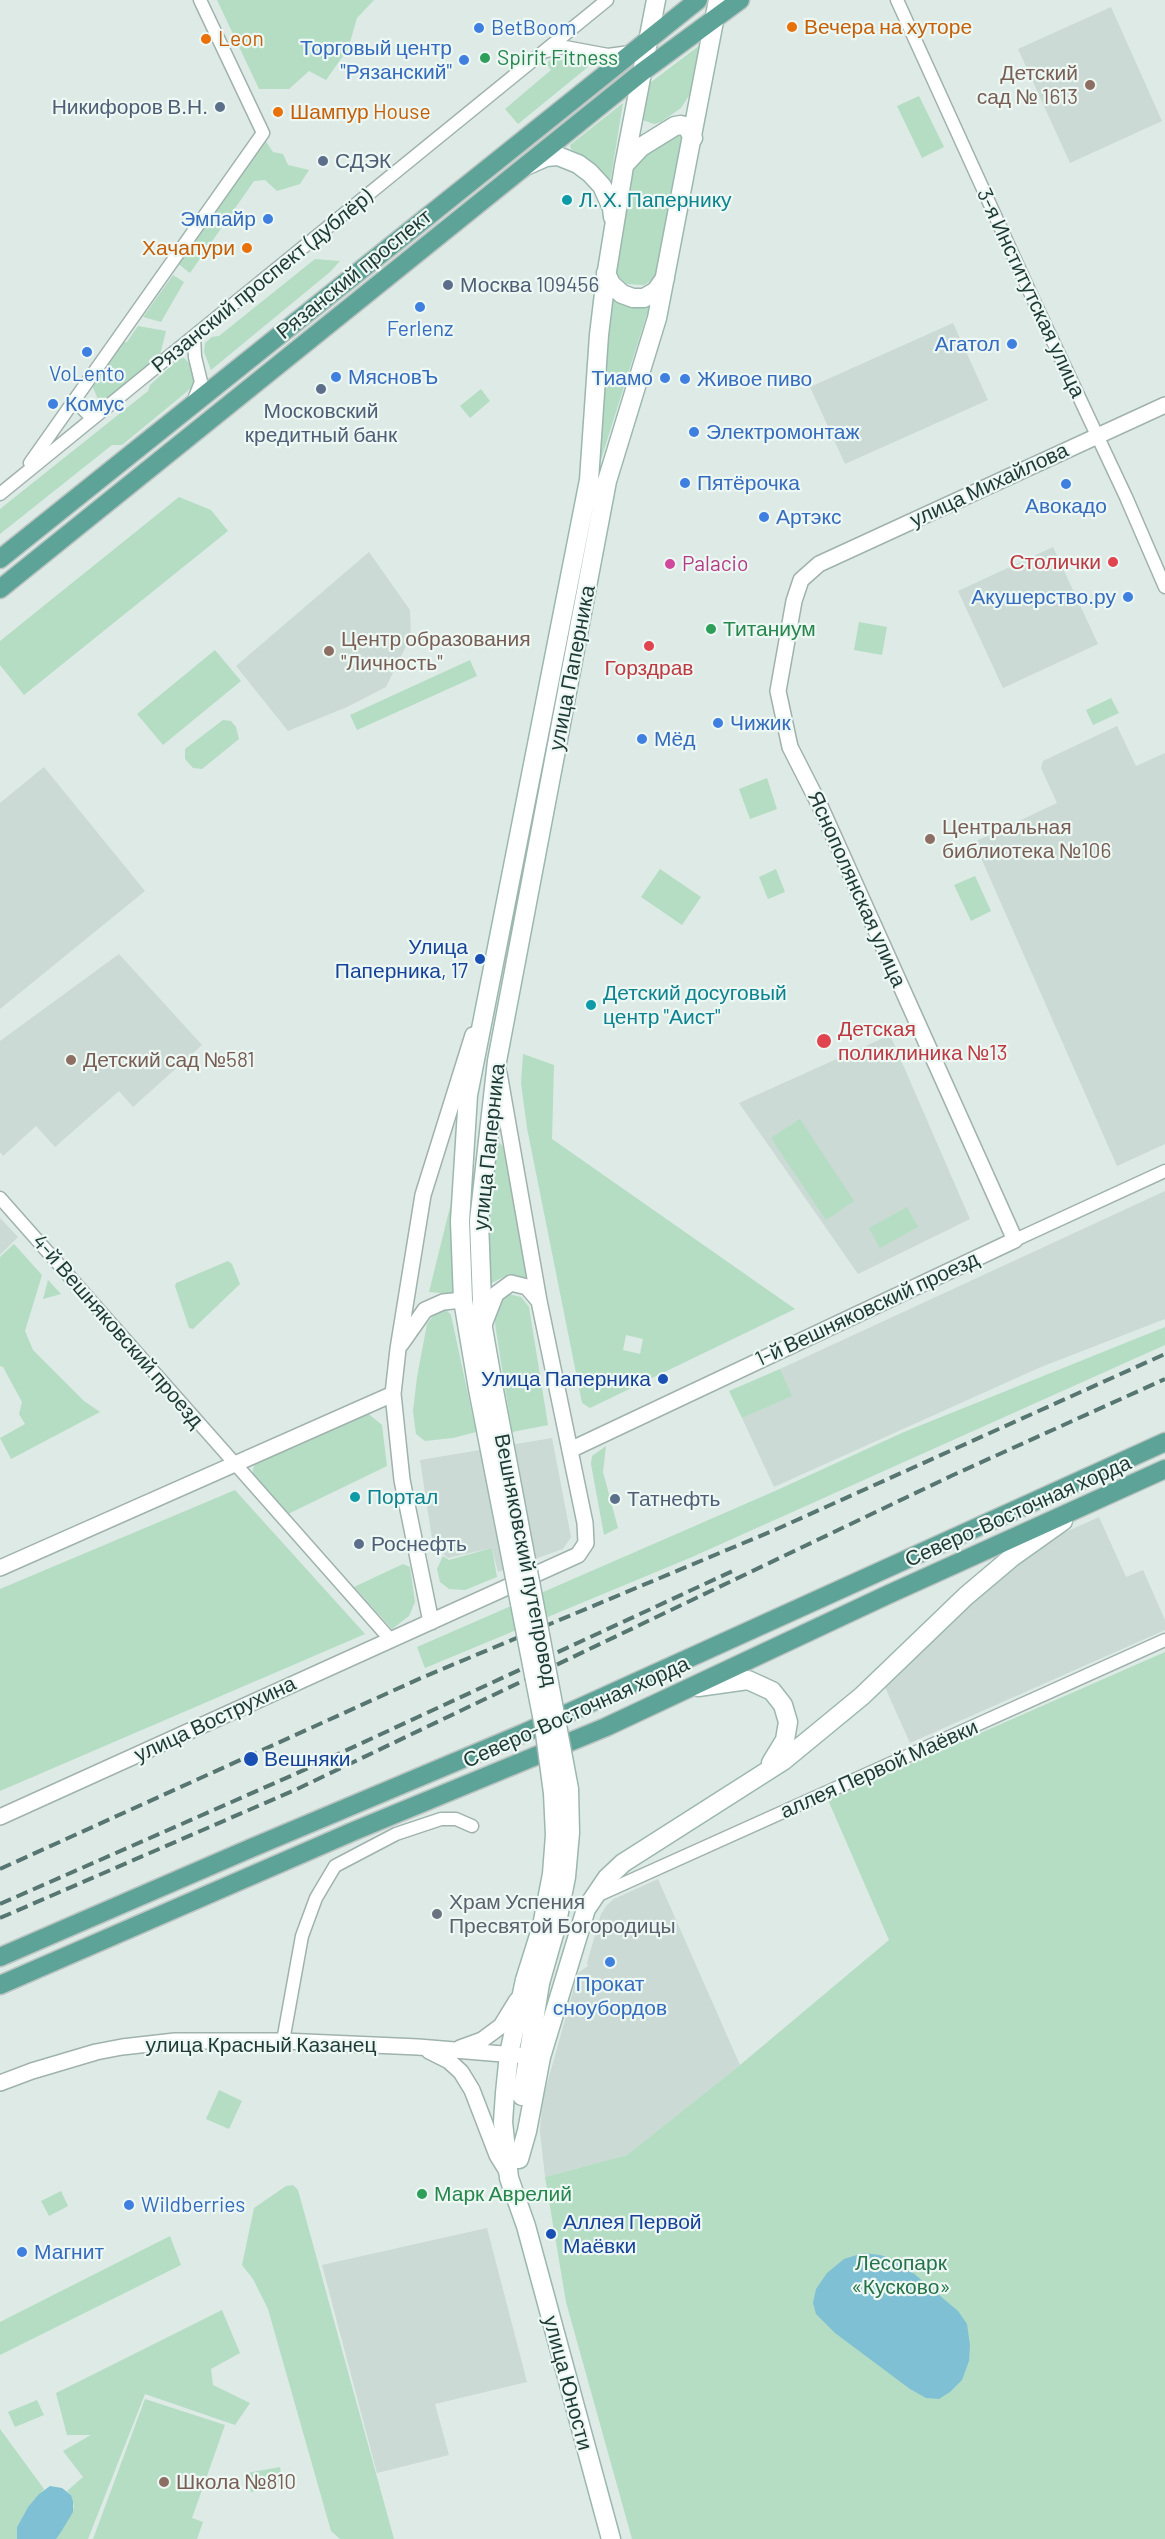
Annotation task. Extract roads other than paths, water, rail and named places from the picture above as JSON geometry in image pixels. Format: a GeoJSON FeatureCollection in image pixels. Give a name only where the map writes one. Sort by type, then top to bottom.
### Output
{"type":"FeatureCollection","features":[{"type":"Feature","properties":{"kind":"main road","name":"улица Паперника"},"geometry":{"type":"LineString","coordinates":[[485,1387],[463,1300],[460,1221],[468,1095],[589,480],[598,335],[606,273],[656,0]]}},
{"type":"Feature","properties":{"kind":"main road","name":"Рязанский проспект"},"geometry":{"type":"LineString","coordinates":[[0,559],[698,0]]}},
{"type":"Feature","properties":{"kind":"main road","name":"Рязанский проспект"},"geometry":{"type":"LineString","coordinates":[[0,589],[642,72],[716,8],[740,0]]}},
{"type":"Feature","properties":{"kind":"main road","name":"улица Паперника"},"geometry":{"type":"LineString","coordinates":[[485,1387],[479,1221],[497,1061],[607,481],[657,318],[716,8]]}},
{"type":"Feature","properties":{"kind":"main road"},"geometry":{"type":"LineString","coordinates":[[624,166],[641,147],[675,126],[687,127],[693,138]]}},
{"type":"Feature","properties":{"kind":"main road"},"geometry":{"type":"LineString","coordinates":[[523,167],[546,157],[558,156],[590,172],[602,186],[612,208],[614,228]]}},
{"type":"Feature","properties":{"kind":"main road"},"geometry":{"type":"LineString","coordinates":[[606,273],[611,284],[622,294],[633,298],[644,298],[656,291],[665,278]]}},
{"type":"Feature","properties":{"kind":"main road","name":"Вешняковский путепровод"},"geometry":{"type":"LineString","coordinates":[[485,1387],[569,1789],[570,1833],[566,1877],[556,1928],[532,1982]]}},
{"type":"Feature","properties":{"kind":"main road","name":"Северо-Восточная хорда"},"geometry":{"type":"LineString","coordinates":[[0,1958],[249,1849],[524,1733],[1165,1442]]}},
{"type":"Feature","properties":{"kind":"main road","name":"Северо-Восточная хорда"},"geometry":{"type":"LineString","coordinates":[[0,1985],[344,1835],[556,1749],[1165,1469]]}},
{"type":"Feature","properties":{"kind":"main road"},"geometry":{"type":"LineString","coordinates":[[514,2166],[527,2132],[526,2056],[586,1909],[607,1878],[623,1863],[792,1754],[862,1696],[966,1596],[1011,1558],[1089,1504]]}},
{"type":"Feature","properties":{"kind":"main road"},"geometry":{"type":"LineString","coordinates":[[687,1689],[748,1680],[765,1686],[778,1698],[786,1713],[787,1731],[782,1748],[761,1776]]}},
{"type":"Feature","properties":{"kind":"main road","name":"улица Юности"},"geometry":{"type":"LineString","coordinates":[[532,1982],[526,2056],[503,2122],[526,2226],[611,2539]]}},
{"type":"Feature","properties":{"kind":"street"},"geometry":{"type":"LineString","coordinates":[[18,480],[263,133],[200,0]]}},
{"type":"Feature","properties":{"kind":"street","name":"Рязанский проспект (дублёр)"},"geometry":{"type":"LineString","coordinates":[[0,494],[607,0]]}},
{"type":"Feature","properties":{"kind":"street","name":"3-я Институтская улица"},"geometry":{"type":"LineString","coordinates":[[897,0],[1028,289],[1098,435],[1165,587]]}},
{"type":"Feature","properties":{"kind":"street"},"geometry":{"type":"LineString","coordinates":[[543,53],[565,46],[608,56],[631,52]]}},
{"type":"Feature","properties":{"kind":"street"},"geometry":{"type":"LineString","coordinates":[[192,404],[201,382],[195,357],[194,337]]}},
{"type":"Feature","properties":{"kind":"street"},"geometry":{"type":"LineString","coordinates":[[75,401],[92,418]]}},
{"type":"Feature","properties":{"kind":"street","name":"улица Михайлова"},"geometry":{"type":"LineString","coordinates":[[815,567],[1165,405]]}},
{"type":"Feature","properties":{"kind":"street","name":"Яснополянская улица"},"geometry":{"type":"LineString","coordinates":[[815,567],[807,572],[797,589],[778,691],[790,747],[820,806],[1014,1240]]}},
{"type":"Feature","properties":{"kind":"street"},"geometry":{"type":"LineString","coordinates":[[431,1622],[402,1480],[393,1394],[423,1195],[490,980]]}},
{"type":"Feature","properties":{"kind":"street","name":"улица Вострухина"},"geometry":{"type":"LineString","coordinates":[[0,1817],[578,1555],[586,1543],[585,1523],[539,1301],[497,1061]]}},
{"type":"Feature","properties":{"kind":"street","name":"1-й Вешняковский проезд"},"geometry":{"type":"LineString","coordinates":[[570,1450],[1165,1171]]}},
{"type":"Feature","properties":{"kind":"street","name":"4-й Вешняковский проезд"},"geometry":{"type":"LineString","coordinates":[[0,1198],[390,1639]]}},
{"type":"Feature","properties":{"kind":"street"},"geometry":{"type":"LineString","coordinates":[[483,1328],[496,1294],[511,1283],[527,1287],[539,1301]]}},
{"type":"Feature","properties":{"kind":"street"},"geometry":{"type":"LineString","coordinates":[[398,1349],[425,1310],[443,1302],[463,1300]]}},
{"type":"Feature","properties":{"kind":"street"},"geometry":{"type":"LineString","coordinates":[[0,1568],[393,1394]]}},
{"type":"Feature","properties":{"kind":"street","name":"аллея Первой Маёвки"},"geometry":{"type":"LineString","coordinates":[[593,1898],[1165,1640]]}},
{"type":"Feature","properties":{"kind":"street"},"geometry":{"type":"LineString","coordinates":[[283,2041],[299,1948],[316,1898],[335,1866],[396,1834],[441,1819],[456,1819],[472,1826]]}},
{"type":"Feature","properties":{"kind":"street"},"geometry":{"type":"LineString","coordinates":[[457,2050],[482,2040],[501,2026],[532,1982]]}},
{"type":"Feature","properties":{"kind":"street","name":"улица Красный Казанец"},"geometry":{"type":"LineString","coordinates":[[0,2084],[65,2060],[122,2046],[175,2041],[283,2041],[418,2047],[526,2056]]}},
{"type":"Feature","properties":{"kind":"street"},"geometry":{"type":"LineString","coordinates":[[418,2047],[442,2057],[461,2072],[472,2090],[498,2155],[514,2166]]}},
{"type":"Feature","properties":{"kind":"water"},"geometry":{"type":"Polygon","coordinates":[[[863,2253],[899,2261],[958,2311],[967,2324],[970,2345],[969,2361],[962,2380],[939,2399],[926,2398],[910,2389],[835,2333],[816,2314],[813,2303],[816,2289],[827,2273],[844,2259],[863,2253]]]}},
{"type":"Feature","properties":{"kind":"water"},"geometry":{"type":"Polygon","coordinates":[[[50,2486],[62,2488],[71,2495],[73,2501],[73,2512],[61,2532],[56,2539],[17,2539],[17,2527],[28,2507],[39,2494],[50,2486]]]}},
{"type":"Feature","properties":{"kind":"railway"},"geometry":{"type":"LineString","coordinates":[[0,1869],[421,1678],[777,1529],[1165,1354]]}},
{"type":"Feature","properties":{"kind":"railway"},"geometry":{"type":"LineString","coordinates":[[0,1918],[295,1790],[951,1476],[1165,1379]]}},
{"type":"Feature","properties":{"kind":"railway"},"geometry":{"type":"LineString","coordinates":[[0,1904],[293,1775],[737,1569]]}},
{"type":"Feature","properties":{"kind":"place","name":"Вечера на хуторе"},"geometry":{"type":"Point","coordinates":[792,27]}},
{"type":"Feature","properties":{"kind":"place","name":"BetBoom"},"geometry":{"type":"Point","coordinates":[479,28]}},
{"type":"Feature","properties":{"kind":"place","name":"Leon"},"geometry":{"type":"Point","coordinates":[206,39]}},
{"type":"Feature","properties":{"kind":"place","name":"Spirit Fitness"},"geometry":{"type":"Point","coordinates":[485,58]}},
{"type":"Feature","properties":{"kind":"place","name":"Торговый центр \"Рязанский\""},"geometry":{"type":"Point","coordinates":[464,60]}},
{"type":"Feature","properties":{"kind":"place","name":"Детский сад № 1613"},"geometry":{"type":"Point","coordinates":[1090,85]}},
{"type":"Feature","properties":{"kind":"place","name":"Никифоров В.Н."},"geometry":{"type":"Point","coordinates":[220,107]}},
{"type":"Feature","properties":{"kind":"place","name":"Шампур House"},"geometry":{"type":"Point","coordinates":[278,112]}},
{"type":"Feature","properties":{"kind":"place","name":"СДЭК"},"geometry":{"type":"Point","coordinates":[323,161]}},
{"type":"Feature","properties":{"kind":"place","name":"Л. Х. Папернику"},"geometry":{"type":"Point","coordinates":[567,200]}},
{"type":"Feature","properties":{"kind":"place","name":"Эмпайр"},"geometry":{"type":"Point","coordinates":[268,219]}},
{"type":"Feature","properties":{"kind":"place","name":"Хачапури"},"geometry":{"type":"Point","coordinates":[247,248]}},
{"type":"Feature","properties":{"kind":"place","name":"Москва 109456"},"geometry":{"type":"Point","coordinates":[448,285]}},
{"type":"Feature","properties":{"kind":"place","name":"Ferlenz"},"geometry":{"type":"Point","coordinates":[420,307]}},
{"type":"Feature","properties":{"kind":"place","name":"Агатол"},"geometry":{"type":"Point","coordinates":[1012,344]}},
{"type":"Feature","properties":{"kind":"place","name":"VoLento"},"geometry":{"type":"Point","coordinates":[87,352]}},
{"type":"Feature","properties":{"kind":"place","name":"МясновЪ"},"geometry":{"type":"Point","coordinates":[336,377]}},
{"type":"Feature","properties":{"kind":"place","name":"Тиамо"},"geometry":{"type":"Point","coordinates":[665,378]}},
{"type":"Feature","properties":{"kind":"place","name":"Живое пиво"},"geometry":{"type":"Point","coordinates":[685,379]}},
{"type":"Feature","properties":{"kind":"place","name":"Московский кредитный банк"},"geometry":{"type":"Point","coordinates":[321,389]}},
{"type":"Feature","properties":{"kind":"place","name":"Комус"},"geometry":{"type":"Point","coordinates":[53,404]}},
{"type":"Feature","properties":{"kind":"place","name":"Электромонтаж"},"geometry":{"type":"Point","coordinates":[694,432]}},
{"type":"Feature","properties":{"kind":"place","name":"Пятёрочка"},"geometry":{"type":"Point","coordinates":[685,483]}},
{"type":"Feature","properties":{"kind":"place","name":"Авокадо"},"geometry":{"type":"Point","coordinates":[1066,484]}},
{"type":"Feature","properties":{"kind":"place","name":"Артэкс"},"geometry":{"type":"Point","coordinates":[764,517]}},
{"type":"Feature","properties":{"kind":"place","name":"Столички"},"geometry":{"type":"Point","coordinates":[1113,562]}},
{"type":"Feature","properties":{"kind":"place","name":"Palacio"},"geometry":{"type":"Point","coordinates":[670,564]}},
{"type":"Feature","properties":{"kind":"place","name":"Акушерство.ру"},"geometry":{"type":"Point","coordinates":[1128,597]}},
{"type":"Feature","properties":{"kind":"place","name":"Титаниум"},"geometry":{"type":"Point","coordinates":[711,629]}},
{"type":"Feature","properties":{"kind":"place","name":"Горздрав"},"geometry":{"type":"Point","coordinates":[649,646]}},
{"type":"Feature","properties":{"kind":"place","name":"Центр образования \"Личность\""},"geometry":{"type":"Point","coordinates":[329,651]}},
{"type":"Feature","properties":{"kind":"place","name":"Чижик"},"geometry":{"type":"Point","coordinates":[718,723]}},
{"type":"Feature","properties":{"kind":"place","name":"Мёд"},"geometry":{"type":"Point","coordinates":[642,739]}},
{"type":"Feature","properties":{"kind":"place","name":"Центральная библиотека №106"},"geometry":{"type":"Point","coordinates":[930,839]}},
{"type":"Feature","properties":{"kind":"place","name":"Улица Паперника, 17"},"geometry":{"type":"Point","coordinates":[480,959]}},
{"type":"Feature","properties":{"kind":"place","name":"Детский досуговый центр \"Аист\""},"geometry":{"type":"Point","coordinates":[591,1005]}},
{"type":"Feature","properties":{"kind":"place","name":"Детская поликлиника №13"},"geometry":{"type":"Point","coordinates":[824,1041]}},
{"type":"Feature","properties":{"kind":"place","name":"Детский сад №581"},"geometry":{"type":"Point","coordinates":[71,1060]}},
{"type":"Feature","properties":{"kind":"place","name":"Улица Паперника"},"geometry":{"type":"Point","coordinates":[663,1379]}},
{"type":"Feature","properties":{"kind":"place","name":"Портал"},"geometry":{"type":"Point","coordinates":[355,1497]}},
{"type":"Feature","properties":{"kind":"place","name":"Татнефть"},"geometry":{"type":"Point","coordinates":[615,1499]}},
{"type":"Feature","properties":{"kind":"place","name":"Роснефть"},"geometry":{"type":"Point","coordinates":[359,1544]}},
{"type":"Feature","properties":{"kind":"place","name":"Вешняки"},"geometry":{"type":"Point","coordinates":[251,1759]}},
{"type":"Feature","properties":{"kind":"place","name":"Храм Успения Пресвятой Богородицы"},"geometry":{"type":"Point","coordinates":[437,1914]}},
{"type":"Feature","properties":{"kind":"place","name":"Прокат сноубордов"},"geometry":{"type":"Point","coordinates":[610,1962]}},
{"type":"Feature","properties":{"kind":"place","name":"Марк Аврелий"},"geometry":{"type":"Point","coordinates":[422,2194]}},
{"type":"Feature","properties":{"kind":"place","name":"Wildberries"},"geometry":{"type":"Point","coordinates":[129,2205]}},
{"type":"Feature","properties":{"kind":"place","name":"Аллея Первой Маёвки"},"geometry":{"type":"Point","coordinates":[551,2234]}},
{"type":"Feature","properties":{"kind":"place","name":"Магнит"},"geometry":{"type":"Point","coordinates":[22,2252]}},
{"type":"Feature","properties":{"kind":"place","name":"Школа №810"},"geometry":{"type":"Point","coordinates":[164,2482]}},
{"type":"Feature","properties":{"kind":"park label","name":"Лесопарк «Кусково»"},"geometry":{"type":"Point","coordinates":[901,2275]}}]}
